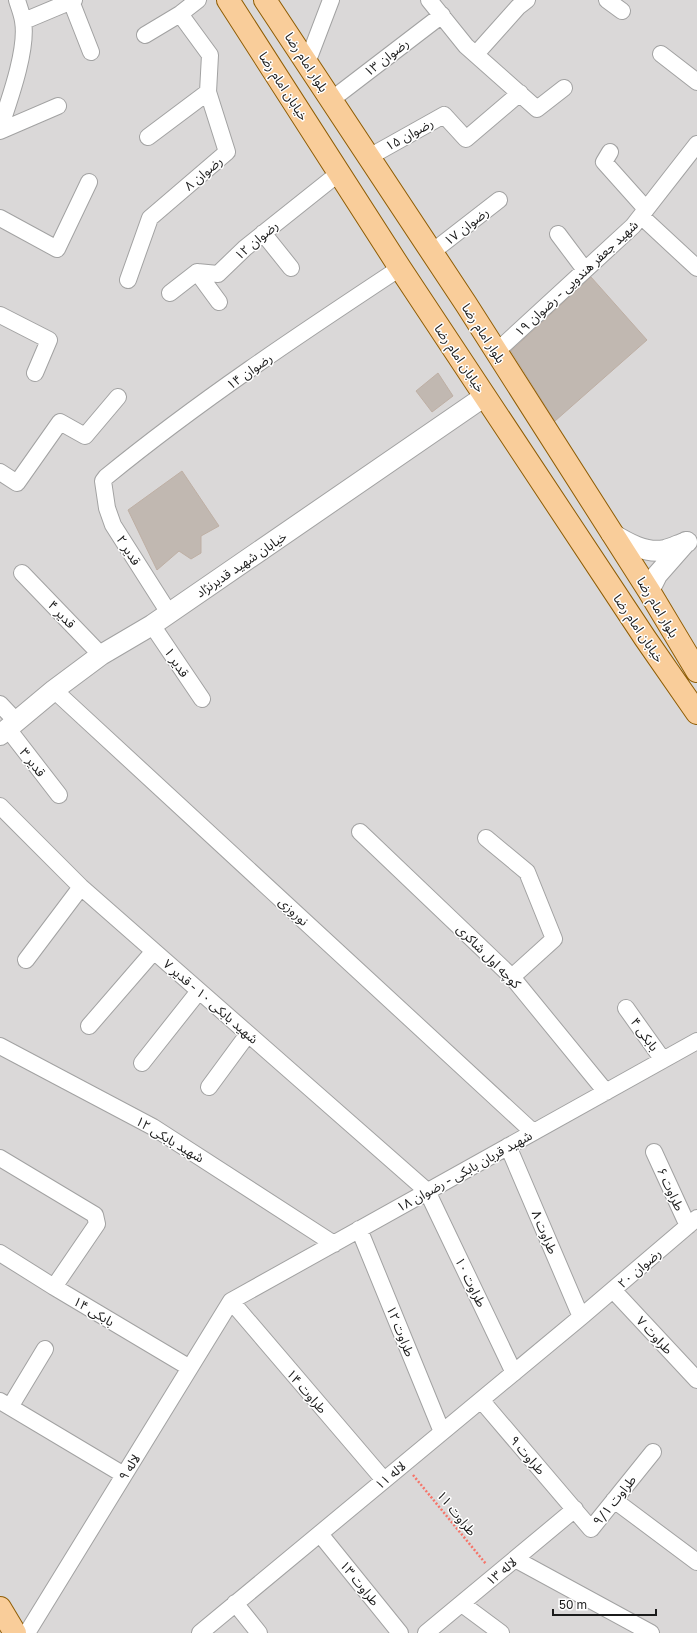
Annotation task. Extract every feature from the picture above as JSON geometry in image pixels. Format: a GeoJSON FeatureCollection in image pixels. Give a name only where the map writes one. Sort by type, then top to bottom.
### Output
{"type":"FeatureCollection","features":[{"type":"Feature","properties":{"kind":"main road","name":"خیابان امام رضا"},"geometry":{"type":"LineString","coordinates":[[228,0],[400,268],[635,623],[697,713]]}},
{"type":"Feature","properties":{"kind":"main road","name":"بلوار امام رضا"},"geometry":{"type":"LineString","coordinates":[[265,0],[432,252],[654,599],[697,670]]}},
{"type":"Feature","properties":{"kind":"main road"},"geometry":{"type":"LineString","coordinates":[[553,498],[579,482]]}},
{"type":"Feature","properties":{"kind":"main road"},"geometry":{"type":"LineString","coordinates":[[635,623],[654,599]]}},
{"type":"Feature","properties":{"kind":"main road"},"geometry":{"type":"LineString","coordinates":[[0,1608],[15,1633]]}},
{"type":"Feature","properties":{"kind":"street"},"geometry":{"type":"LineString","coordinates":[[0,129],[14,86],[23,42],[24,21],[17,0]]}},
{"type":"Feature","properties":{"kind":"street"},"geometry":{"type":"LineString","coordinates":[[145,35],[180,14],[198,0]]}},
{"type":"Feature","properties":{"kind":"street"},"geometry":{"type":"LineString","coordinates":[[307,63],[331,0]]}},
{"type":"Feature","properties":{"kind":"street"},"geometry":{"type":"LineString","coordinates":[[429,0],[466,46],[537,109],[564,88]]}},
{"type":"Feature","properties":{"kind":"street"},"geometry":{"type":"LineString","coordinates":[[476,54],[518,7],[527,0]]}},
{"type":"Feature","properties":{"kind":"street"},"geometry":{"type":"LineString","coordinates":[[607,0],[622,11]]}},
{"type":"Feature","properties":{"kind":"street"},"geometry":{"type":"LineString","coordinates":[[24,21],[72,1],[91,52]]}},
{"type":"Feature","properties":{"kind":"street","name":"رضوان ۸"},"geometry":{"type":"LineString","coordinates":[[128,280],[150,218],[228,152],[208,92],[210,55],[180,14]]}},
{"type":"Feature","properties":{"kind":"street","name":"رضوان ۱۳"},"geometry":{"type":"LineString","coordinates":[[331,100],[442,15]]}},
{"type":"Feature","properties":{"kind":"street"},"geometry":{"type":"LineString","coordinates":[[661,54],[697,82]]}},
{"type":"Feature","properties":{"kind":"street"},"geometry":{"type":"LineString","coordinates":[[148,137],[208,92]]}},
{"type":"Feature","properties":{"kind":"street","name":"رضوان ۱۵"},"geometry":{"type":"LineString","coordinates":[[369,156],[444,115],[466,139],[520,93]]}},
{"type":"Feature","properties":{"kind":"street"},"geometry":{"type":"LineString","coordinates":[[0,129],[58,106]]}},
{"type":"Feature","properties":{"kind":"street","name":"شهید جعفر هندویی - رضوان ۱۹"},"geometry":{"type":"LineString","coordinates":[[496,352],[633,226],[695,150]]}},
{"type":"Feature","properties":{"kind":"street"},"geometry":{"type":"LineString","coordinates":[[610,152],[604,162],[644,213],[697,268]]}},
{"type":"Feature","properties":{"kind":"street","name":"رضوان ۱۲"},"geometry":{"type":"LineString","coordinates":[[197,272],[218,274],[245,248],[339,173]]}},
{"type":"Feature","properties":{"kind":"street"},"geometry":{"type":"LineString","coordinates":[[0,218],[57,249],[89,182]]}},
{"type":"Feature","properties":{"kind":"street","name":"رضوان ۱۷"},"geometry":{"type":"LineString","coordinates":[[432,252],[499,200]]}},
{"type":"Feature","properties":{"kind":"street"},"geometry":{"type":"LineString","coordinates":[[263,233],[291,268]]}},
{"type":"Feature","properties":{"kind":"street"},"geometry":{"type":"LineString","coordinates":[[558,234],[585,270]]}},
{"type":"Feature","properties":{"kind":"street","name":"رضوان ۱۴"},"geometry":{"type":"LineString","coordinates":[[103,481],[136,452],[216,393],[324,318],[400,268]]}},
{"type":"Feature","properties":{"kind":"street"},"geometry":{"type":"LineString","coordinates":[[170,293],[197,272],[219,302]]}},
{"type":"Feature","properties":{"kind":"street"},"geometry":{"type":"LineString","coordinates":[[0,315],[49,340],[35,373]]}},
{"type":"Feature","properties":{"kind":"street","name":"خيابان شهيد قديرنژاد"},"geometry":{"type":"LineString","coordinates":[[8,728],[54,690],[101,655],[152,625],[485,396]]}},
{"type":"Feature","properties":{"kind":"street"},"geometry":{"type":"LineString","coordinates":[[0,472],[17,483],[60,422],[85,436],[118,397]]}},
{"type":"Feature","properties":{"kind":"street","name":"قدیر ۲"},"geometry":{"type":"LineString","coordinates":[[103,481],[107,508],[113,525],[169,613]]}},
{"type":"Feature","properties":{"kind":"street"},"geometry":{"type":"LineString","coordinates":[[611,533],[627,543],[653,550],[665,550],[692,538]]}},
{"type":"Feature","properties":{"kind":"street"},"geometry":{"type":"LineString","coordinates":[[654,599],[657,575],[692,538]]}},
{"type":"Feature","properties":{"kind":"street","name":"قدیر ۴"},"geometry":{"type":"LineString","coordinates":[[22,574],[101,655]]}},
{"type":"Feature","properties":{"kind":"street","name":"قدیر ۱"},"geometry":{"type":"LineString","coordinates":[[152,625],[202,699]]}},
{"type":"Feature","properties":{"kind":"street","name":"نوروزی"},"geometry":{"type":"LineString","coordinates":[[54,690],[533,1132]]}},
{"type":"Feature","properties":{"kind":"street","name":"قدیر ۳"},"geometry":{"type":"LineString","coordinates":[[0,704],[8,728],[59,795]]}},
{"type":"Feature","properties":{"kind":"street","name":"شهید بابکی ۱۰ - قدیر ۷"},"geometry":{"type":"LineString","coordinates":[[0,806],[81,887],[427,1191]]}},
{"type":"Feature","properties":{"kind":"street","name":"کوچه اول شاکری"},"geometry":{"type":"LineString","coordinates":[[360,832],[512,977],[606,1092]]}},
{"type":"Feature","properties":{"kind":"street"},"geometry":{"type":"LineString","coordinates":[[486,838],[527,872],[554,939],[512,977]]}},
{"type":"Feature","properties":{"kind":"street"},"geometry":{"type":"LineString","coordinates":[[26,960],[81,887]]}},
{"type":"Feature","properties":{"kind":"street"},"geometry":{"type":"LineString","coordinates":[[89,1026],[154,951]]}},
{"type":"Feature","properties":{"kind":"street"},"geometry":{"type":"LineString","coordinates":[[142,1063],[199,991]]}},
{"type":"Feature","properties":{"kind":"street","name":"بابکی ۴"},"geometry":{"type":"LineString","coordinates":[[626,1008],[664,1060]]}},
{"type":"Feature","properties":{"kind":"street"},"geometry":{"type":"LineString","coordinates":[[209,1087],[248,1034]]}},
{"type":"Feature","properties":{"kind":"street","name":"شهید قربان بابکی - رضوان ۱۸"},"geometry":{"type":"LineString","coordinates":[[231,1301],[697,1041]]}},
{"type":"Feature","properties":{"kind":"street","name":"شهید بابکی ۱۲"},"geometry":{"type":"LineString","coordinates":[[0,1046],[153,1127],[334,1244]]}},
{"type":"Feature","properties":{"kind":"street","name":"طراوت ۸"},"geometry":{"type":"LineString","coordinates":[[508,1146],[582,1317]]}},
{"type":"Feature","properties":{"kind":"street","name":"طراوت ۶"},"geometry":{"type":"LineString","coordinates":[[654,1152],[693,1222]]}},
{"type":"Feature","properties":{"kind":"street"},"geometry":{"type":"LineString","coordinates":[[0,1158],[95,1216],[97,1220],[97,1224],[54,1287]]}},
{"type":"Feature","properties":{"kind":"street","name":"طراوت ۱۰"},"geometry":{"type":"LineString","coordinates":[[427,1191],[514,1373]]}},
{"type":"Feature","properties":{"kind":"street","name":"رضوان ۲۰"},"geometry":{"type":"LineString","coordinates":[[582,1317],[693,1222]]}},
{"type":"Feature","properties":{"kind":"street","name":"طراوت ۱۲"},"geometry":{"type":"LineString","coordinates":[[359,1229],[442,1432]]}},
{"type":"Feature","properties":{"kind":"street","name":"بابکی ۱۴"},"geometry":{"type":"LineString","coordinates":[[0,1253],[190,1368]]}},
{"type":"Feature","properties":{"kind":"street","name":"طراوت ۷"},"geometry":{"type":"LineString","coordinates":[[613,1290],[697,1380]]}},
{"type":"Feature","properties":{"kind":"street","name":"لاله ۹"},"geometry":{"type":"LineString","coordinates":[[27,1633],[231,1301]]}},
{"type":"Feature","properties":{"kind":"street","name":"طراوت ۱۴"},"geometry":{"type":"LineString","coordinates":[[231,1301],[384,1480]]}},
{"type":"Feature","properties":{"kind":"street","name":"لاله ۱۱"},"geometry":{"type":"LineString","coordinates":[[200,1633],[582,1317]]}},
{"type":"Feature","properties":{"kind":"street"},"geometry":{"type":"LineString","coordinates":[[45,1349],[5,1404],[124,1475]]}},
{"type":"Feature","properties":{"kind":"street","name":"طراوت ۹"},"geometry":{"type":"LineString","coordinates":[[481,1400],[575,1509]]}},
{"type":"Feature","properties":{"kind":"street","name":"طراوت ۹/۱"},"geometry":{"type":"LineString","coordinates":[[575,1509],[591,1529],[653,1452]]}},
{"type":"Feature","properties":{"kind":"street"},"geometry":{"type":"LineString","coordinates":[[614,1500],[697,1562]]}},
{"type":"Feature","properties":{"kind":"street","name":"لاله ۱۳"},"geometry":{"type":"LineString","coordinates":[[426,1633],[575,1509]]}},
{"type":"Feature","properties":{"kind":"street","name":"طراوت ۱۳"},"geometry":{"type":"LineString","coordinates":[[320,1534],[400,1633]]}},
{"type":"Feature","properties":{"kind":"street"},"geometry":{"type":"LineString","coordinates":[[515,1559],[651,1633]]}},
{"type":"Feature","properties":{"kind":"street"},"geometry":{"type":"LineString","coordinates":[[235,1603],[259,1633]]}},
{"type":"Feature","properties":{"kind":"street"},"geometry":{"type":"LineString","coordinates":[[462,1604],[501,1633]]}},
{"type":"Feature","properties":{"kind":"path","name":"طراوت ۱۱"},"geometry":{"type":"LineString","coordinates":[[404,1464],[495,1576]]}},
{"type":"Feature","properties":{"kind":"shaded area"},"geometry":{"type":"Polygon","coordinates":[[[0,0],[697,0],[697,1633],[0,1633],[0,0]]]}},
{"type":"Feature","properties":{"kind":"building"},"geometry":{"type":"Polygon","coordinates":[[[591,277],[647,340],[555,421],[511,351],[591,277]]]}},
{"type":"Feature","properties":{"kind":"building"},"geometry":{"type":"Polygon","coordinates":[[[438,373],[453,396],[432,412],[416,391],[438,373]]]}},
{"type":"Feature","properties":{"kind":"building"},"geometry":{"type":"Polygon","coordinates":[[[182,471],[219,526],[201,536],[201,553],[191,559],[179,551],[157,570],[128,510],[182,471]]]}}]}
